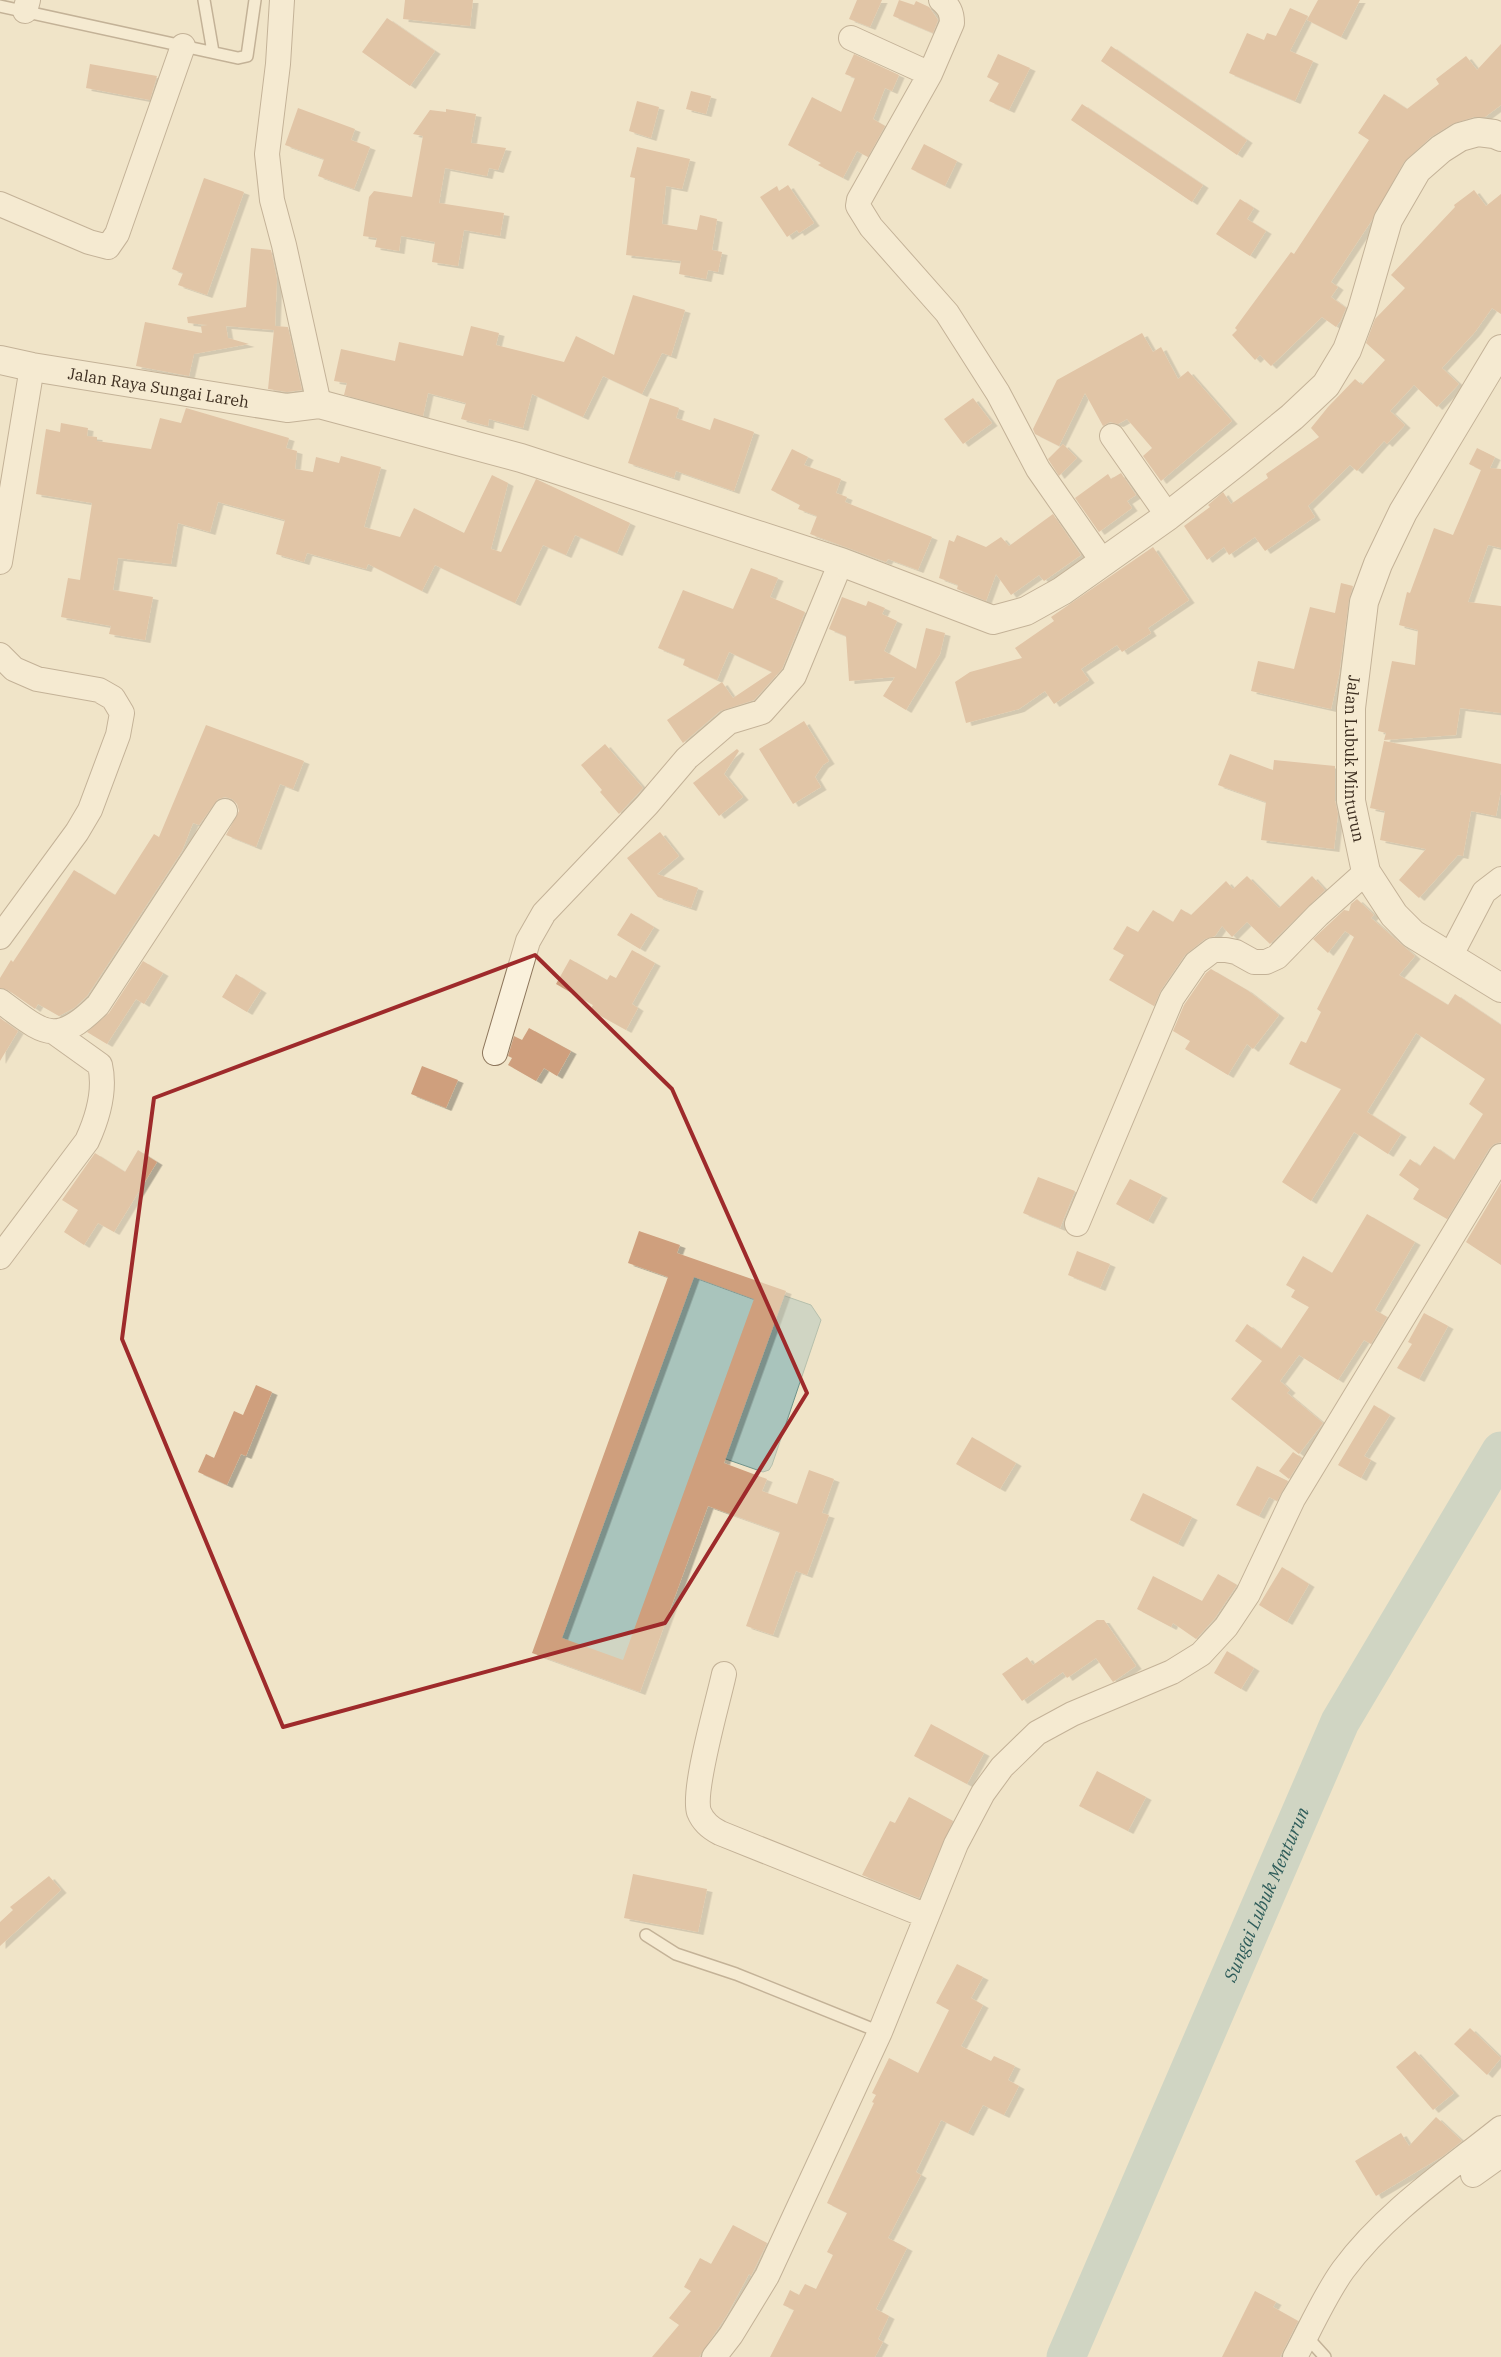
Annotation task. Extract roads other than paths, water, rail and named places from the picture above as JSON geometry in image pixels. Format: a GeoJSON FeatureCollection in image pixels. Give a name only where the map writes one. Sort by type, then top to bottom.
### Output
{"type":"FeatureCollection","features":[{"type":"Feature","properties":{"kind":"street"},"geometry":{"type":"LineString","coordinates":[[282,0],[278,64],[267,154],[272,200],[284,245],[319,404],[521,458],[841,562],[993,620],[1026,611],[1062,591],[1168,516],[1292,417],[1326,385],[1347,350],[1362,310],[1388,220],[1417,170],[1441,149],[1460,137],[1478,132],[1501,137]]}},
{"type":"Feature","properties":{"kind":"street"},"geometry":{"type":"LineString","coordinates":[[941,0],[949,7],[952,23],[930,74],[859,200],[858,206],[871,227],[947,313],[998,392],[1038,469],[1103,562]]}},
{"type":"Feature","properties":{"kind":"street"},"geometry":{"type":"LineString","coordinates":[[851,38],[930,74]]}},
{"type":"Feature","properties":{"kind":"street"},"geometry":{"type":"LineString","coordinates":[[0,204],[89,242],[108,247],[117,234],[183,46]]}},
{"type":"Feature","properties":{"kind":"street","name":"Jalan Lubuk Minturun"},"geometry":{"type":"LineString","coordinates":[[1501,350],[1403,512],[1378,564],[1364,602],[1351,708],[1351,801],[1366,872],[1394,915],[1413,934],[1501,988]]}},
{"type":"Feature","properties":{"kind":"street","name":"Jalan Raya Sungai Lareh"},"geometry":{"type":"LineString","coordinates":[[0,360],[32,367],[287,408],[319,404]]}},
{"type":"Feature","properties":{"kind":"street"},"geometry":{"type":"LineString","coordinates":[[0,562],[32,367]]}},
{"type":"Feature","properties":{"kind":"street"},"geometry":{"type":"LineString","coordinates":[[1112,436],[1168,516]]}},
{"type":"Feature","properties":{"kind":"street"},"geometry":{"type":"LineString","coordinates":[[495,1053],[528,941],[544,913],[647,805],[687,758],[729,722],[762,712],[794,676],[841,562]]}},
{"type":"Feature","properties":{"kind":"street"},"geometry":{"type":"LineString","coordinates":[[0,655],[14,669],[36,679],[99,690],[114,698],[122,713],[118,735],[90,810],[77,832],[0,937]]}},
{"type":"Feature","properties":{"kind":"street"},"geometry":{"type":"LineString","coordinates":[[54,1032],[77,1024],[98,1005],[225,811]]}},
{"type":"Feature","properties":{"kind":"street"},"geometry":{"type":"LineString","coordinates":[[1077,1224],[1172,998],[1196,963],[1213,950],[1236,952],[1254,962],[1266,962],[1276,957],[1318,915],[1366,872]]}},
{"type":"Feature","properties":{"kind":"street"},"geometry":{"type":"LineString","coordinates":[[1450,957],[1484,892],[1501,879]]}},
{"type":"Feature","properties":{"kind":"street"},"geometry":{"type":"LineString","coordinates":[[0,1001],[42,1030],[54,1032],[100,1065],[103,1090],[96,1122],[87,1141],[0,1257]]}},
{"type":"Feature","properties":{"kind":"street"},"geometry":{"type":"LineString","coordinates":[[714,2357],[731,2335],[767,2276],[880,2032],[956,1844],[983,1793],[1002,1767],[1036,1733],[1072,1714],[1172,1672],[1201,1654],[1226,1628],[1248,1594],[1293,1499],[1501,1156]]}},
{"type":"Feature","properties":{"kind":"street"},"geometry":{"type":"LineString","coordinates":[[724,1674],[697,1789],[698,1810],[703,1820],[711,1829],[720,1834],[926,1916]]}},
{"type":"Feature","properties":{"kind":"street"},"geometry":{"type":"LineString","coordinates":[[1296,2357],[1342,2271],[1366,2243],[1404,2205],[1501,2128]]}},
{"type":"Feature","properties":{"kind":"street"},"geometry":{"type":"LineString","coordinates":[[1473,2176],[1501,2155]]}},
{"type":"Feature","properties":{"kind":"lane"},"geometry":{"type":"LineString","coordinates":[[204,0],[213,52]]}},
{"type":"Feature","properties":{"kind":"lane"},"geometry":{"type":"LineString","coordinates":[[0,6],[27,6],[183,46],[238,58],[247,56],[254,0]]}},
{"type":"Feature","properties":{"kind":"lane"},"geometry":{"type":"LineString","coordinates":[[646,1934],[676,1954],[736,1974],[880,2032]]}},
{"type":"Feature","properties":{"kind":"lane"},"geometry":{"type":"LineString","coordinates":[[1306,2336],[1325,2357]]}},
{"type":"Feature","properties":{"kind":"water"},"geometry":{"type":"Polygon","coordinates":[[[704,1268],[811,1305],[821,1320],[772,1465],[769,1470],[763,1472],[720,1457],[624,1666],[558,1641],[686,1279],[704,1268]]]}},
{"type":"Feature","properties":{"kind":"waterway","name":"Sungai Lubuk Menturun"},"geometry":{"type":"LineString","coordinates":[[1066,2357],[1340,1722],[1501,1451]]}}]}
